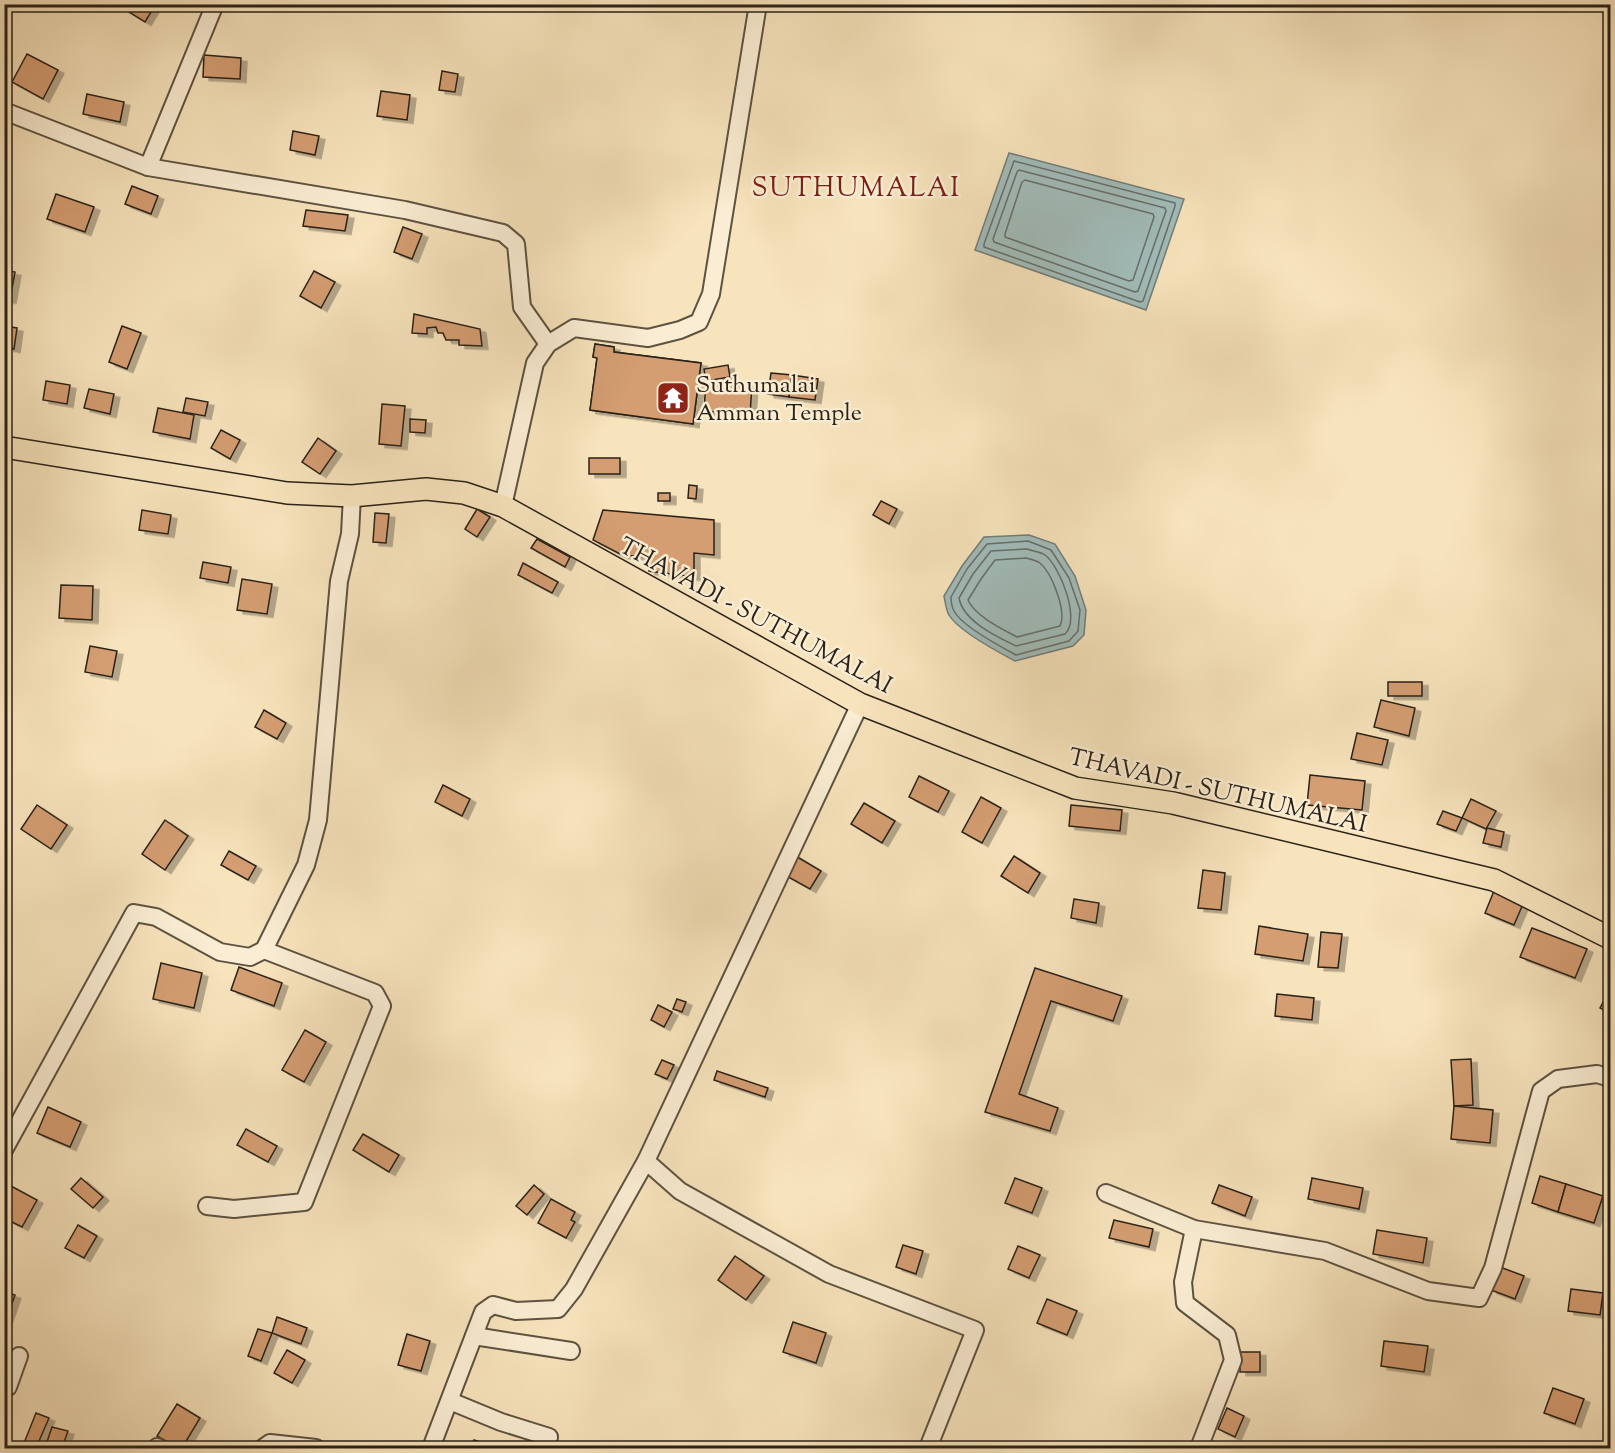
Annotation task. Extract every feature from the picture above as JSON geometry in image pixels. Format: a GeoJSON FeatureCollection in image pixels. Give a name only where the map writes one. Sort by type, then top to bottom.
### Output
{"type":"FeatureCollection","features":[{"type":"Feature","properties":{"kind":"main road","name":"THAVADI - SUTHUMALAI"},"geometry":{"type":"LineString","coordinates":[[4,447],[287,494],[352,496],[426,489],[464,493],[502,506],[860,704],[1076,788],[1173,803],[1494,880],[1611,938]]}},
{"type":"Feature","properties":{"kind":"street"},"geometry":{"type":"LineString","coordinates":[[148,167],[215,4]]}},
{"type":"Feature","properties":{"kind":"street"},"geometry":{"type":"LineString","coordinates":[[502,506],[536,363],[548,344],[573,328],[648,338],[680,330],[699,322],[711,294],[758,4]]}},
{"type":"Feature","properties":{"kind":"street"},"geometry":{"type":"LineString","coordinates":[[4,111],[148,167],[405,210],[503,233],[516,244],[522,307],[548,344]]}},
{"type":"Feature","properties":{"kind":"street"},"geometry":{"type":"LineString","coordinates":[[4,1150],[134,913],[156,917],[220,952],[250,957],[264,950],[306,864],[318,820],[339,581],[351,534],[352,496]]}},
{"type":"Feature","properties":{"kind":"street"},"geometry":{"type":"LineString","coordinates":[[431,1449],[483,1312],[493,1305],[516,1311],[558,1309],[574,1289],[646,1161],[860,704]]}},
{"type":"Feature","properties":{"kind":"street"},"geometry":{"type":"LineString","coordinates":[[207,1206],[234,1209],[304,1202],[382,1006],[375,993],[264,950]]}},
{"type":"Feature","properties":{"kind":"street"},"geometry":{"type":"LineString","coordinates":[[1106,1193],[1194,1229],[1325,1251],[1428,1291],[1479,1298],[1492,1268],[1541,1091],[1558,1079],[1597,1074],[1611,1078]]}},
{"type":"Feature","properties":{"kind":"street"},"geometry":{"type":"LineString","coordinates":[[646,1161],[680,1191],[829,1274],[975,1330],[928,1449]]}},
{"type":"Feature","properties":{"kind":"street"},"geometry":{"type":"LineString","coordinates":[[1194,1229],[1183,1282],[1185,1303],[1227,1335],[1233,1360],[1199,1449]]}},
{"type":"Feature","properties":{"kind":"street"},"geometry":{"type":"LineString","coordinates":[[474,1336],[571,1351]]}},
{"type":"Feature","properties":{"kind":"street"},"geometry":{"type":"LineString","coordinates":[[4,1389],[8,1388],[19,1356]]}},
{"type":"Feature","properties":{"kind":"street"},"geometry":{"type":"LineString","coordinates":[[450,1401],[501,1422],[549,1437]]}},
{"type":"Feature","properties":{"kind":"street"},"geometry":{"type":"LineString","coordinates":[[263,1449],[270,1443],[316,1449]]}},
{"type":"Feature","properties":{"kind":"water"},"geometry":{"type":"Polygon","coordinates":[[[1009,153],[1184,199],[1146,310],[975,250],[1009,153]]]}},
{"type":"Feature","properties":{"kind":"water"},"geometry":{"type":"Polygon","coordinates":[[[1029,535],[1055,544],[1075,576],[1086,610],[1084,635],[1073,646],[1015,661],[961,628],[949,615],[944,596],[962,566],[984,537],[1029,535]]]}},
{"type":"Feature","properties":{"kind":"building"},"geometry":{"type":"Polygon","coordinates":[[[116,4],[156,4],[145,22],[116,4]]]}},
{"type":"Feature","properties":{"kind":"building"},"geometry":{"type":"Polygon","coordinates":[[[27,54],[58,70],[43,99],[12,82],[27,54]]]}},
{"type":"Feature","properties":{"kind":"building"},"geometry":{"type":"Polygon","coordinates":[[[204,55],[241,58],[240,79],[203,77],[204,55]]]}},
{"type":"Feature","properties":{"kind":"building"},"geometry":{"type":"Polygon","coordinates":[[[442,71],[458,74],[455,92],[439,90],[442,71]]]}},
{"type":"Feature","properties":{"kind":"building"},"geometry":{"type":"Polygon","coordinates":[[[381,91],[410,95],[407,120],[377,116],[381,91]]]}},
{"type":"Feature","properties":{"kind":"building"},"geometry":{"type":"Polygon","coordinates":[[[87,94],[124,102],[120,122],[83,114],[87,94]]]}},
{"type":"Feature","properties":{"kind":"building"},"geometry":{"type":"Polygon","coordinates":[[[293,131],[319,136],[315,155],[290,150],[293,131]]]}},
{"type":"Feature","properties":{"kind":"building"},"geometry":{"type":"Polygon","coordinates":[[[132,186],[158,196],[151,214],[125,204],[132,186]]]}},
{"type":"Feature","properties":{"kind":"building"},"geometry":{"type":"Polygon","coordinates":[[[56,194],[94,207],[85,232],[47,219],[56,194]]]}},
{"type":"Feature","properties":{"kind":"building"},"geometry":{"type":"Polygon","coordinates":[[[306,210],[348,215],[345,231],[303,226],[306,210]]]}},
{"type":"Feature","properties":{"kind":"building"},"geometry":{"type":"Polygon","coordinates":[[[403,227],[422,234],[412,259],[394,252],[403,227]]]}},
{"type":"Feature","properties":{"kind":"building"},"geometry":{"type":"Polygon","coordinates":[[[4,270],[15,272],[10,300],[4,299],[4,270]]]}},
{"type":"Feature","properties":{"kind":"building"},"geometry":{"type":"Polygon","coordinates":[[[314,271],[335,282],[321,308],[300,296],[314,271]]]}},
{"type":"Feature","properties":{"kind":"building"},"geometry":{"type":"Polygon","coordinates":[[[414,314],[480,329],[482,346],[459,345],[459,340],[446,340],[443,333],[438,333],[436,327],[427,328],[427,334],[412,333],[414,314]]]}},
{"type":"Feature","properties":{"kind":"building"},"geometry":{"type":"Polygon","coordinates":[[[4,326],[17,328],[14,349],[4,347],[4,326]]]}},
{"type":"Feature","properties":{"kind":"building"},"geometry":{"type":"Polygon","coordinates":[[[122,326],[141,333],[127,369],[109,362],[122,326]]]}},
{"type":"Feature","properties":{"kind":"building"},"geometry":{"type":"Polygon","coordinates":[[[595,344],[614,347],[614,352],[701,363],[693,424],[590,410],[597,358],[593,357],[595,344]],[[618,367],[618,391],[653,397],[656,375],[618,367]]]}},
{"type":"Feature","properties":{"kind":"building"},"geometry":{"type":"Polygon","coordinates":[[[595,344],[614,347],[614,352],[701,363],[693,424],[590,410],[597,358],[593,357],[595,344]]]}},
{"type":"Feature","properties":{"kind":"building"},"geometry":{"type":"Polygon","coordinates":[[[728,365],[730,377],[706,381],[704,369],[728,365]]]}},
{"type":"Feature","properties":{"kind":"building"},"geometry":{"type":"Polygon","coordinates":[[[771,373],[792,375],[789,397],[768,394],[771,373]]]}},
{"type":"Feature","properties":{"kind":"building"},"geometry":{"type":"Polygon","coordinates":[[[792,375],[818,379],[815,400],[789,397],[792,375]]]}},
{"type":"Feature","properties":{"kind":"building"},"geometry":{"type":"Polygon","coordinates":[[[46,381],[70,385],[67,404],[43,400],[46,381]]]}},
{"type":"Feature","properties":{"kind":"building"},"geometry":{"type":"Polygon","coordinates":[[[706,381],[752,385],[750,415],[704,411],[706,381]]]}},
{"type":"Feature","properties":{"kind":"building"},"geometry":{"type":"Polygon","coordinates":[[[89,389],[114,394],[110,414],[84,408],[89,389]]]}},
{"type":"Feature","properties":{"kind":"building"},"geometry":{"type":"Polygon","coordinates":[[[186,398],[208,402],[205,416],[183,412],[186,398]]]}},
{"type":"Feature","properties":{"kind":"building"},"geometry":{"type":"Polygon","coordinates":[[[382,404],[405,406],[401,446],[379,444],[382,404]]]}},
{"type":"Feature","properties":{"kind":"building"},"geometry":{"type":"Polygon","coordinates":[[[158,408],[194,415],[190,439],[153,432],[158,408]]]}},
{"type":"Feature","properties":{"kind":"building"},"geometry":{"type":"Polygon","coordinates":[[[410,419],[426,420],[425,433],[410,432],[410,419]]]}},
{"type":"Feature","properties":{"kind":"building"},"geometry":{"type":"Polygon","coordinates":[[[221,430],[240,440],[230,459],[211,448],[221,430]]]}},
{"type":"Feature","properties":{"kind":"building"},"geometry":{"type":"Polygon","coordinates":[[[318,438],[336,451],[320,474],[302,462],[318,438]]]}},
{"type":"Feature","properties":{"kind":"building"},"geometry":{"type":"Polygon","coordinates":[[[589,458],[620,458],[620,474],[589,474],[589,458]]]}},
{"type":"Feature","properties":{"kind":"building"},"geometry":{"type":"Polygon","coordinates":[[[689,485],[697,486],[696,499],[688,498],[689,485]]]}},
{"type":"Feature","properties":{"kind":"building"},"geometry":{"type":"Polygon","coordinates":[[[658,493],[670,493],[670,501],[658,501],[658,493]]]}},
{"type":"Feature","properties":{"kind":"building"},"geometry":{"type":"Polygon","coordinates":[[[881,501],[897,509],[889,524],[873,515],[881,501]]]}},
{"type":"Feature","properties":{"kind":"building"},"geometry":{"type":"Polygon","coordinates":[[[477,509],[490,517],[477,537],[465,529],[477,509]]]}},
{"type":"Feature","properties":{"kind":"building"},"geometry":{"type":"Polygon","coordinates":[[[142,510],[171,515],[168,534],[139,530],[142,510]]]}},
{"type":"Feature","properties":{"kind":"building"},"geometry":{"type":"Polygon","coordinates":[[[603,510],[714,520],[714,555],[694,553],[694,577],[649,571],[649,557],[622,555],[593,540],[603,510]]]}},
{"type":"Feature","properties":{"kind":"building"},"geometry":{"type":"Polygon","coordinates":[[[375,513],[389,514],[386,543],[373,542],[375,513]]]}},
{"type":"Feature","properties":{"kind":"building"},"geometry":{"type":"Polygon","coordinates":[[[537,539],[570,557],[565,567],[531,548],[537,539]]]}},
{"type":"Feature","properties":{"kind":"building"},"geometry":{"type":"Polygon","coordinates":[[[203,562],[231,567],[228,583],[200,578],[203,562]]]}},
{"type":"Feature","properties":{"kind":"building"},"geometry":{"type":"Polygon","coordinates":[[[523,563],[558,582],[552,593],[518,575],[523,563]]]}},
{"type":"Feature","properties":{"kind":"building"},"geometry":{"type":"Polygon","coordinates":[[[242,579],[272,584],[267,614],[237,610],[242,579]]]}},
{"type":"Feature","properties":{"kind":"building"},"geometry":{"type":"Polygon","coordinates":[[[61,585],[93,586],[92,620],[59,618],[61,585]]]}},
{"type":"Feature","properties":{"kind":"building"},"geometry":{"type":"Polygon","coordinates":[[[90,646],[117,651],[112,677],[85,672],[90,646]]]}},
{"type":"Feature","properties":{"kind":"building"},"geometry":{"type":"Polygon","coordinates":[[[1388,682],[1422,682],[1422,696],[1388,696],[1388,682]]]}},
{"type":"Feature","properties":{"kind":"building"},"geometry":{"type":"Polygon","coordinates":[[[1381,700],[1415,708],[1409,736],[1374,727],[1381,700]]]}},
{"type":"Feature","properties":{"kind":"building"},"geometry":{"type":"Polygon","coordinates":[[[264,710],[286,723],[277,739],[255,727],[264,710]]]}},
{"type":"Feature","properties":{"kind":"building"},"geometry":{"type":"Polygon","coordinates":[[[1357,733],[1388,740],[1382,765],[1351,759],[1357,733]]]}},
{"type":"Feature","properties":{"kind":"building"},"geometry":{"type":"Polygon","coordinates":[[[1310,775],[1365,781],[1362,810],[1307,805],[1310,775]]]}},
{"type":"Feature","properties":{"kind":"building"},"geometry":{"type":"Polygon","coordinates":[[[919,776],[949,791],[938,812],[909,797],[919,776]]]}},
{"type":"Feature","properties":{"kind":"building"},"geometry":{"type":"Polygon","coordinates":[[[443,785],[470,799],[462,816],[435,802],[443,785]]]}},
{"type":"Feature","properties":{"kind":"building"},"geometry":{"type":"Polygon","coordinates":[[[981,797],[1001,808],[982,843],[962,832],[981,797]]]}},
{"type":"Feature","properties":{"kind":"building"},"geometry":{"type":"Polygon","coordinates":[[[1471,799],[1496,811],[1486,829],[1462,818],[1471,799]]]}},
{"type":"Feature","properties":{"kind":"building"},"geometry":{"type":"Polygon","coordinates":[[[864,803],[895,821],[882,843],[851,824],[864,803]]]}},
{"type":"Feature","properties":{"kind":"building"},"geometry":{"type":"Polygon","coordinates":[[[37,805],[67,825],[51,849],[21,829],[37,805]]]}},
{"type":"Feature","properties":{"kind":"building"},"geometry":{"type":"Polygon","coordinates":[[[1071,805],[1122,810],[1120,831],[1069,826],[1071,805]]]}},
{"type":"Feature","properties":{"kind":"building"},"geometry":{"type":"Polygon","coordinates":[[[1443,811],[1462,818],[1456,831],[1437,824],[1443,811]]]}},
{"type":"Feature","properties":{"kind":"building"},"geometry":{"type":"Polygon","coordinates":[[[165,820],[188,836],[165,870],[142,854],[165,820]]]}},
{"type":"Feature","properties":{"kind":"building"},"geometry":{"type":"Polygon","coordinates":[[[1487,828],[1504,832],[1501,847],[1483,843],[1487,828]]]}},
{"type":"Feature","properties":{"kind":"building"},"geometry":{"type":"Polygon","coordinates":[[[229,851],[256,866],[248,880],[221,865],[229,851]]]}},
{"type":"Feature","properties":{"kind":"building"},"geometry":{"type":"Polygon","coordinates":[[[794,855],[821,871],[810,889],[783,874],[794,855]]]}},
{"type":"Feature","properties":{"kind":"building"},"geometry":{"type":"Polygon","coordinates":[[[1014,856],[1040,873],[1028,893],[1001,876],[1014,856]]]}},
{"type":"Feature","properties":{"kind":"building"},"geometry":{"type":"Polygon","coordinates":[[[1203,870],[1225,873],[1221,910],[1198,908],[1203,870]]]}},
{"type":"Feature","properties":{"kind":"building"},"geometry":{"type":"Polygon","coordinates":[[[1494,891],[1523,904],[1514,925],[1485,913],[1494,891]]]}},
{"type":"Feature","properties":{"kind":"building"},"geometry":{"type":"Polygon","coordinates":[[[1074,899],[1099,903],[1096,923],[1071,918],[1074,899]]]}},
{"type":"Feature","properties":{"kind":"building"},"geometry":{"type":"Polygon","coordinates":[[[1259,926],[1308,934],[1303,961],[1255,954],[1259,926]]]}},
{"type":"Feature","properties":{"kind":"building"},"geometry":{"type":"Polygon","coordinates":[[[1532,928],[1587,949],[1575,978],[1520,957],[1532,928]]]}},
{"type":"Feature","properties":{"kind":"building"},"geometry":{"type":"Polygon","coordinates":[[[1321,932],[1342,934],[1338,968],[1318,967],[1321,932]]]}},
{"type":"Feature","properties":{"kind":"building"},"geometry":{"type":"Polygon","coordinates":[[[161,963],[202,973],[194,1008],[153,999],[161,963]]]}},
{"type":"Feature","properties":{"kind":"building"},"geometry":{"type":"Polygon","coordinates":[[[239,967],[282,983],[274,1006],[231,990],[239,967]]]}},
{"type":"Feature","properties":{"kind":"building"},"geometry":{"type":"Polygon","coordinates":[[[1035,968],[1122,996],[1113,1021],[1051,1001],[1019,1094],[1058,1108],[1050,1131],[985,1112],[1035,968]]]}},
{"type":"Feature","properties":{"kind":"building"},"geometry":{"type":"Polygon","coordinates":[[[1610,989],[1610,1013],[1600,1008],[1610,989]]]}},
{"type":"Feature","properties":{"kind":"building"},"geometry":{"type":"Polygon","coordinates":[[[1277,994],[1314,998],[1312,1020],[1275,1016],[1277,994]]]}},
{"type":"Feature","properties":{"kind":"building"},"geometry":{"type":"Polygon","coordinates":[[[677,999],[686,1002],[682,1012],[673,1009],[677,999]]]}},
{"type":"Feature","properties":{"kind":"building"},"geometry":{"type":"Polygon","coordinates":[[[658,1005],[672,1012],[664,1027],[651,1020],[658,1005]]]}},
{"type":"Feature","properties":{"kind":"building"},"geometry":{"type":"Polygon","coordinates":[[[305,1030],[326,1042],[304,1082],[282,1070],[305,1030]]]}},
{"type":"Feature","properties":{"kind":"building"},"geometry":{"type":"Polygon","coordinates":[[[1471,1059],[1473,1105],[1454,1106],[1451,1060],[1471,1059]]]}},
{"type":"Feature","properties":{"kind":"building"},"geometry":{"type":"Polygon","coordinates":[[[662,1060],[674,1065],[667,1079],[655,1074],[662,1060]]]}},
{"type":"Feature","properties":{"kind":"building"},"geometry":{"type":"Polygon","coordinates":[[[717,1071],[768,1088],[765,1097],[714,1080],[717,1071]]]}},
{"type":"Feature","properties":{"kind":"building"},"geometry":{"type":"Polygon","coordinates":[[[1454,1106],[1493,1110],[1490,1143],[1451,1139],[1454,1106]]]}},
{"type":"Feature","properties":{"kind":"building"},"geometry":{"type":"Polygon","coordinates":[[[48,1107],[81,1122],[70,1147],[37,1133],[48,1107]]]}},
{"type":"Feature","properties":{"kind":"building"},"geometry":{"type":"Polygon","coordinates":[[[246,1129],[277,1146],[268,1162],[237,1145],[246,1129]]]}},
{"type":"Feature","properties":{"kind":"building"},"geometry":{"type":"Polygon","coordinates":[[[363,1134],[399,1155],[389,1172],[353,1150],[363,1134]]]}},
{"type":"Feature","properties":{"kind":"building"},"geometry":{"type":"Polygon","coordinates":[[[1540,1176],[1566,1184],[1558,1212],[1532,1203],[1540,1176]]]}},
{"type":"Feature","properties":{"kind":"building"},"geometry":{"type":"Polygon","coordinates":[[[81,1178],[103,1197],[93,1208],[71,1189],[81,1178]]]}},
{"type":"Feature","properties":{"kind":"building"},"geometry":{"type":"Polygon","coordinates":[[[1015,1178],[1042,1188],[1032,1213],[1005,1203],[1015,1178]]]}},
{"type":"Feature","properties":{"kind":"building"},"geometry":{"type":"Polygon","coordinates":[[[1312,1178],[1363,1188],[1359,1209],[1308,1199],[1312,1178]]]}},
{"type":"Feature","properties":{"kind":"building"},"geometry":{"type":"Polygon","coordinates":[[[1566,1184],[1603,1196],[1594,1223],[1558,1212],[1566,1184]]]}},
{"type":"Feature","properties":{"kind":"building"},"geometry":{"type":"Polygon","coordinates":[[[534,1185],[544,1194],[527,1215],[516,1206],[534,1185]]]}},
{"type":"Feature","properties":{"kind":"building"},"geometry":{"type":"Polygon","coordinates":[[[1219,1185],[1252,1197],[1245,1216],[1212,1203],[1219,1185]]]}},
{"type":"Feature","properties":{"kind":"building"},"geometry":{"type":"Polygon","coordinates":[[[11,1186],[37,1200],[22,1227],[4,1218],[4,1198],[11,1186]]]}},
{"type":"Feature","properties":{"kind":"building"},"geometry":{"type":"Polygon","coordinates":[[[551,1199],[575,1212],[571,1220],[575,1222],[566,1238],[538,1223],[551,1199]]]}},
{"type":"Feature","properties":{"kind":"building"},"geometry":{"type":"Polygon","coordinates":[[[1114,1220],[1153,1229],[1149,1247],[1109,1238],[1114,1220]]]}},
{"type":"Feature","properties":{"kind":"building"},"geometry":{"type":"Polygon","coordinates":[[[78,1225],[97,1236],[84,1258],[65,1248],[78,1225]]]}},
{"type":"Feature","properties":{"kind":"building"},"geometry":{"type":"Polygon","coordinates":[[[1377,1230],[1427,1238],[1423,1263],[1373,1254],[1377,1230]]]}},
{"type":"Feature","properties":{"kind":"building"},"geometry":{"type":"Polygon","coordinates":[[[903,1245],[923,1251],[916,1274],[896,1267],[903,1245]]]}},
{"type":"Feature","properties":{"kind":"building"},"geometry":{"type":"Polygon","coordinates":[[[1018,1246],[1040,1255],[1029,1278],[1008,1269],[1018,1246]]]}},
{"type":"Feature","properties":{"kind":"building"},"geometry":{"type":"Polygon","coordinates":[[[735,1256],[764,1276],[746,1300],[718,1280],[735,1256]]]}},
{"type":"Feature","properties":{"kind":"building"},"geometry":{"type":"Polygon","coordinates":[[[1500,1267],[1524,1276],[1515,1299],[1491,1290],[1500,1267]]]}},
{"type":"Feature","properties":{"kind":"building"},"geometry":{"type":"Polygon","coordinates":[[[1571,1289],[1603,1293],[1600,1315],[1568,1311],[1571,1289]]]}},
{"type":"Feature","properties":{"kind":"building"},"geometry":{"type":"Polygon","coordinates":[[[4,1292],[15,1295],[4,1326],[4,1292]]]}},
{"type":"Feature","properties":{"kind":"building"},"geometry":{"type":"Polygon","coordinates":[[[1047,1299],[1077,1311],[1067,1335],[1037,1323],[1047,1299]]]}},
{"type":"Feature","properties":{"kind":"building"},"geometry":{"type":"Polygon","coordinates":[[[277,1317],[307,1328],[301,1344],[272,1333],[277,1317]]]}},
{"type":"Feature","properties":{"kind":"building"},"geometry":{"type":"Polygon","coordinates":[[[793,1322],[826,1333],[816,1363],[783,1352],[793,1322]]]}},
{"type":"Feature","properties":{"kind":"building"},"geometry":{"type":"Polygon","coordinates":[[[258,1329],[272,1333],[261,1361],[248,1356],[258,1329]]]}},
{"type":"Feature","properties":{"kind":"building"},"geometry":{"type":"Polygon","coordinates":[[[407,1334],[430,1341],[421,1371],[398,1365],[407,1334]]]}},
{"type":"Feature","properties":{"kind":"building"},"geometry":{"type":"Polygon","coordinates":[[[1384,1341],[1428,1346],[1424,1372],[1381,1366],[1384,1341]]]}},
{"type":"Feature","properties":{"kind":"building"},"geometry":{"type":"Polygon","coordinates":[[[287,1350],[305,1360],[292,1383],[274,1373],[287,1350]]]}},
{"type":"Feature","properties":{"kind":"building"},"geometry":{"type":"Polygon","coordinates":[[[1240,1352],[1260,1352],[1260,1372],[1240,1372],[1240,1352]]]}},
{"type":"Feature","properties":{"kind":"building"},"geometry":{"type":"Polygon","coordinates":[[[1553,1388],[1584,1399],[1575,1424],[1544,1413],[1553,1388]]]}},
{"type":"Feature","properties":{"kind":"building"},"geometry":{"type":"Polygon","coordinates":[[[177,1404],[200,1418],[182,1448],[157,1436],[177,1404]]]}},
{"type":"Feature","properties":{"kind":"building"},"geometry":{"type":"Polygon","coordinates":[[[1227,1408],[1244,1416],[1235,1437],[1218,1429],[1227,1408]]]}},
{"type":"Feature","properties":{"kind":"building"},"geometry":{"type":"Polygon","coordinates":[[[36,1413],[49,1418],[36,1448],[24,1443],[36,1413]]]}},
{"type":"Feature","properties":{"kind":"building"},"geometry":{"type":"Polygon","coordinates":[[[52,1427],[68,1431],[62,1448],[46,1445],[52,1427]]]}},
{"type":"Feature","properties":{"kind":"building"},"geometry":{"type":"Polygon","coordinates":[[[474,1440],[499,1448],[471,1448],[474,1440]]]}},
{"type":"Feature","properties":{"kind":"place","name":"Suthumalai Amman Temple"},"geometry":{"type":"Point","coordinates":[673,398]}},
{"type":"Feature","properties":{"kind":"district","name":"SUTHUMALAI"},"geometry":{"type":"Point","coordinates":[856,187]}}]}
